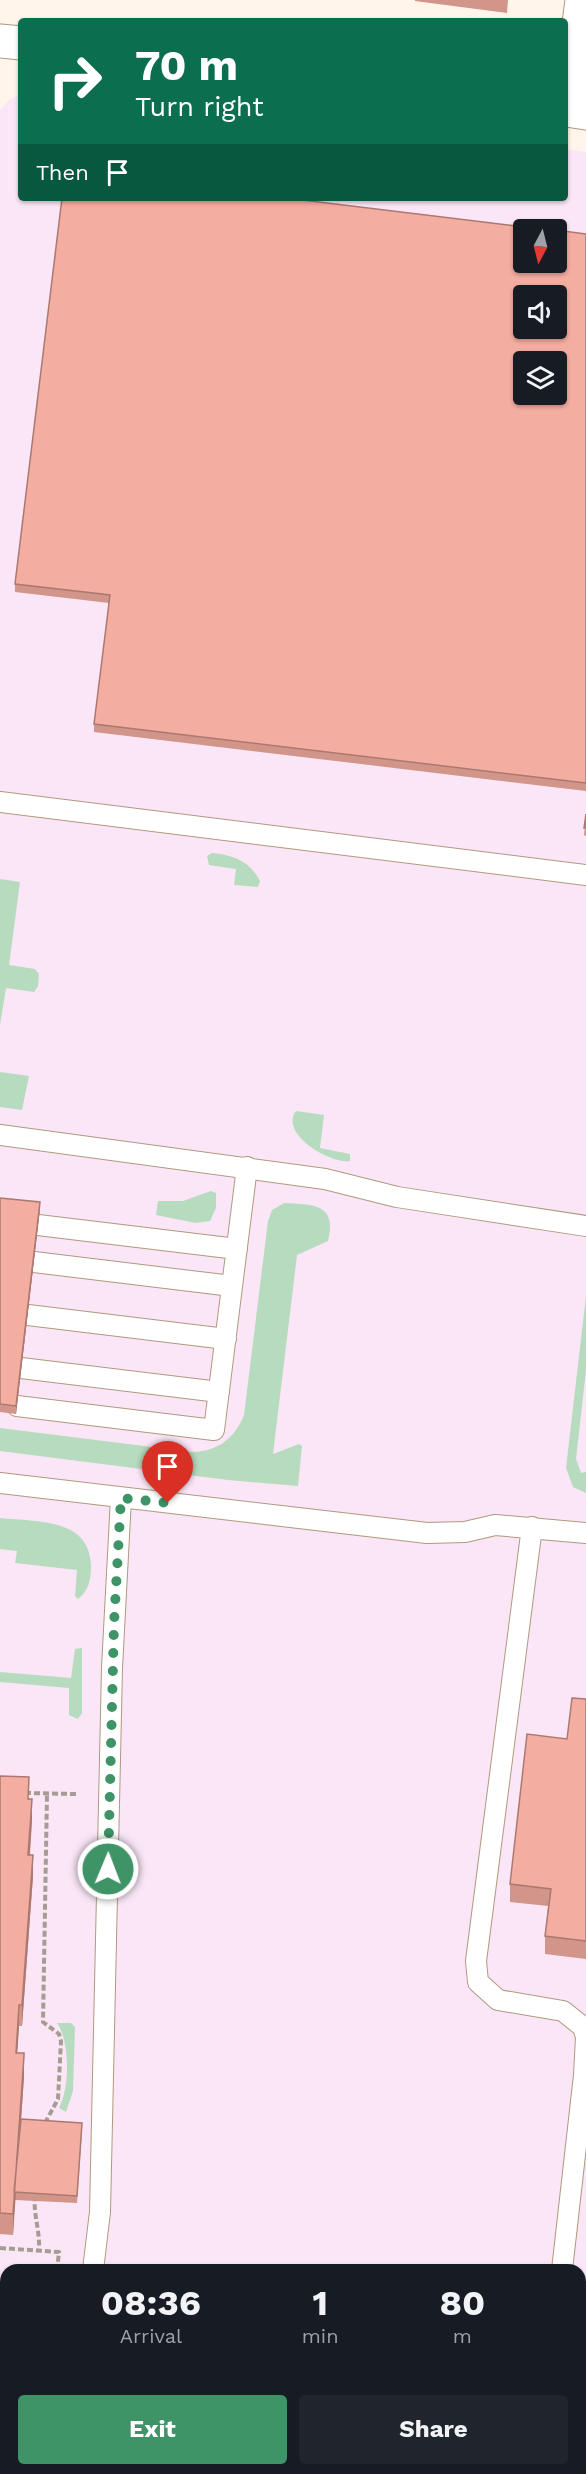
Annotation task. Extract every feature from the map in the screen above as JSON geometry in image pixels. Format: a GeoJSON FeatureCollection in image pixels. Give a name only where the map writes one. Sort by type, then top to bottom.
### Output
{"type":"FeatureCollection","features":[{"type":"Feature","properties":{"kind":"street"},"geometry":{"type":"LineString","coordinates":[[573,111],[582,0]]}},
{"type":"Feature","properties":{"kind":"street"},"geometry":{"type":"LineString","coordinates":[[0,41],[18,43]]}},
{"type":"Feature","properties":{"kind":"lane"},"geometry":{"type":"LineString","coordinates":[[0,802],[586,875]]}},
{"type":"Feature","properties":{"kind":"lane"},"geometry":{"type":"LineString","coordinates":[[0,1135],[325,1179],[397,1197],[586,1226]]}},
{"type":"Feature","properties":{"kind":"lane"},"geometry":{"type":"LineString","coordinates":[[17,1406],[214,1430],[247,1167]]}},
{"type":"Feature","properties":{"kind":"lane"},"geometry":{"type":"LineString","coordinates":[[38,1225],[237,1249]]}},
{"type":"Feature","properties":{"kind":"lane"},"geometry":{"type":"LineString","coordinates":[[34,1262],[232,1286]]}},
{"type":"Feature","properties":{"kind":"lane"},"geometry":{"type":"LineString","coordinates":[[28,1315],[226,1339]]}},
{"type":"Feature","properties":{"kind":"lane"},"geometry":{"type":"LineString","coordinates":[[21,1368],[219,1392]]}},
{"type":"Feature","properties":{"kind":"lane"},"geometry":{"type":"LineString","coordinates":[[0,1482],[427,1533],[465,1532],[495,1525],[586,1533]]}},
{"type":"Feature","properties":{"kind":"lane"},"geometry":{"type":"LineString","coordinates":[[94,2264],[100,2212],[112,1668],[121,1498]]}},
{"type":"Feature","properties":{"kind":"lane"},"geometry":{"type":"LineString","coordinates":[[532,1527],[476,1961],[478,1982],[498,2000],[562,2011],[582,2027],[586,2037],[563,2264]]}},
{"type":"Feature","properties":{"kind":"path"},"geometry":{"type":"LineString","coordinates":[[21,1792],[76,1794]]}},
{"type":"Feature","properties":{"kind":"path"},"geometry":{"type":"LineString","coordinates":[[43,2131],[58,2099],[61,2041],[58,2034],[43,2022],[47,1794]]}},
{"type":"Feature","properties":{"kind":"path"},"geometry":{"type":"LineString","coordinates":[[36,2183],[34,2205],[40,2228],[39,2250]]}},
{"type":"Feature","properties":{"kind":"path"},"geometry":{"type":"LineString","coordinates":[[0,2248],[59,2252],[58,2264]]}},
{"type":"Feature","properties":{"kind":"shaded area"},"geometry":{"type":"Polygon","coordinates":[[[18,95],[18,201],[568,201],[568,149],[586,152],[586,2264],[0,2264],[0,110],[10,99],[18,95]]]}},
{"type":"Feature","properties":{"kind":"green space"},"geometry":{"type":"Polygon","coordinates":[[[212,853],[234,857],[246,864],[260,881],[258,887],[234,885],[236,869],[209,865],[207,856],[212,853]]]}},
{"type":"Feature","properties":{"kind":"green space"},"geometry":{"type":"Polygon","coordinates":[[[0,879],[20,882],[9,965],[35,969],[39,974],[38,986],[34,992],[6,988],[0,1025],[0,879]]]}},
{"type":"Feature","properties":{"kind":"green space"},"geometry":{"type":"Polygon","coordinates":[[[0,1072],[29,1076],[22,1110],[0,1107],[0,1072]]]}},
{"type":"Feature","properties":{"kind":"green space"},"geometry":{"type":"Polygon","coordinates":[[[296,1111],[324,1115],[320,1148],[350,1154],[350,1161],[330,1158],[300,1137],[294,1129],[293,1120],[296,1111]]]}},
{"type":"Feature","properties":{"kind":"green space"},"geometry":{"type":"Polygon","coordinates":[[[211,1191],[216,1193],[216,1208],[210,1221],[196,1223],[156,1215],[158,1201],[183,1201],[211,1191]]]}},
{"type":"Feature","properties":{"kind":"green space"},"geometry":{"type":"Polygon","coordinates":[[[284,1203],[305,1204],[321,1208],[329,1219],[330,1229],[328,1241],[297,1255],[273,1454],[299,1444],[302,1446],[298,1486],[228,1480],[0,1451],[0,1428],[192,1452],[217,1446],[230,1437],[244,1415],[268,1221],[272,1210],[284,1203]]]}},
{"type":"Feature","properties":{"kind":"green space"},"geometry":{"type":"Polygon","coordinates":[[[586,1296],[586,1370],[576,1459],[581,1473],[586,1472],[586,1493],[573,1487],[566,1468],[586,1296]]]}},
{"type":"Feature","properties":{"kind":"green space"},"geometry":{"type":"Polygon","coordinates":[[[0,1518],[58,1525],[71,1530],[81,1538],[88,1550],[91,1566],[89,1584],[82,1596],[78,1599],[75,1596],[77,1570],[15,1563],[17,1551],[0,1549],[0,1518]]]}},
{"type":"Feature","properties":{"kind":"green space"},"geometry":{"type":"Polygon","coordinates":[[[82,1648],[82,1713],[78,1719],[69,1715],[69,1688],[0,1682],[0,1672],[71,1678],[75,1649],[82,1648]]]}},
{"type":"Feature","properties":{"kind":"green space"},"geometry":{"type":"Polygon","coordinates":[[[57,2023],[71,2023],[75,2027],[73,2091],[66,2112],[59,2108],[65,2089],[67,2065],[64,2041],[57,2023]]]}},
{"type":"Feature","properties":{"kind":"building"},"geometry":{"type":"Polygon","coordinates":[[[62,201],[311,201],[513,226],[513,273],[567,273],[567,231],[586,234],[586,783],[94,724],[110,595],[15,584],[62,201]]]}},
{"type":"Feature","properties":{"kind":"building"},"geometry":{"type":"Polygon","coordinates":[[[0,1198],[40,1202],[16,1406],[0,1404],[0,1198]]]}},
{"type":"Feature","properties":{"kind":"building"},"geometry":{"type":"Polygon","coordinates":[[[572,1698],[586,1699],[586,1941],[545,1936],[551,1889],[510,1884],[527,1734],[567,1739],[572,1698]]]}},
{"type":"Feature","properties":{"kind":"building"},"geometry":{"type":"Polygon","coordinates":[[[0,1776],[29,1777],[28,1799],[32,1799],[28,1855],[33,1855],[22,2005],[19,2005],[16,2053],[24,2053],[24,2056],[13,2214],[0,2213],[0,1776]]]}},
{"type":"Feature","properties":{"kind":"building"},"geometry":{"type":"Polygon","coordinates":[[[21,2119],[82,2123],[77,2196],[14,2192],[21,2119]]]}},
{"type":"Feature","properties":{"kind":"route"},"geometry":{"type":"LineString","coordinates":[[108,1869],[114,1624],[121,1498],[168,1503]]}}]}
